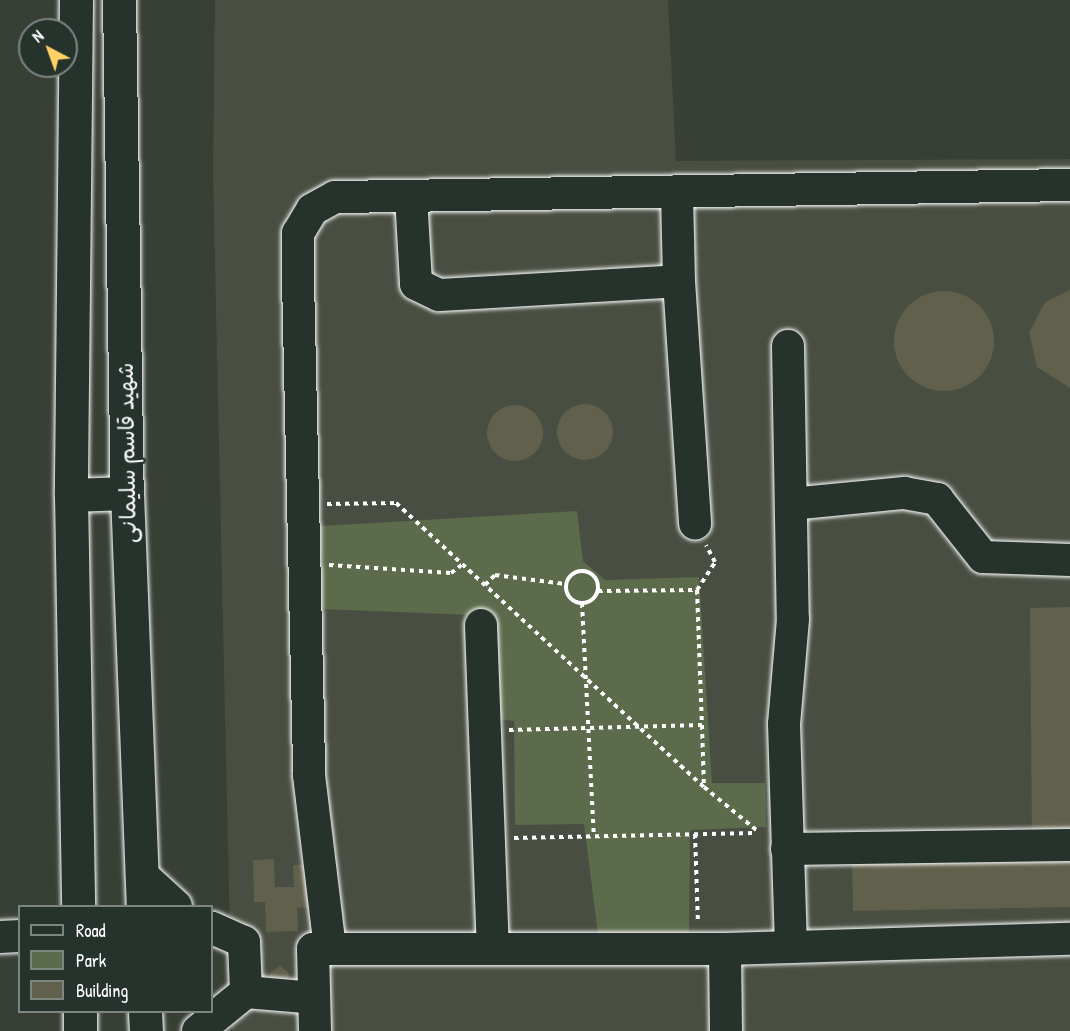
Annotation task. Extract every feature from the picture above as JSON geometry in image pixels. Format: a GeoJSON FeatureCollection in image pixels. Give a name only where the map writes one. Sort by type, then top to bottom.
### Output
{"type":"FeatureCollection","features":[{"type":"Feature","properties":{"kind":"highway"},"geometry":{"type":"LineString","coordinates":[[76,0],[71,495],[78,905]]}},
{"type":"Feature","properties":{"kind":"highway","name":"شهید قاسم سلیمانی"},"geometry":{"type":"LineString","coordinates":[[119,0],[127,493],[142,891]]}},
{"type":"Feature","properties":{"kind":"highway"},"geometry":{"type":"LineString","coordinates":[[71,495],[127,493]]}},
{"type":"Feature","properties":{"kind":"highway"},"geometry":{"type":"LineString","coordinates":[[80,1013],[80,1031]]}},
{"type":"Feature","properties":{"kind":"highway"},"geometry":{"type":"LineString","coordinates":[[145,1013],[146,1031]]}},
{"type":"Feature","properties":{"kind":"street"},"geometry":{"type":"LineString","coordinates":[[330,949],[309,775],[298,233],[312,210],[335,197],[1070,185]]}},
{"type":"Feature","properties":{"kind":"street"},"geometry":{"type":"LineString","coordinates":[[677,191],[679,281],[695,523]]}},
{"type":"Feature","properties":{"kind":"street"},"geometry":{"type":"LineString","coordinates":[[411,195],[416,284],[440,295],[679,281]]}},
{"type":"Feature","properties":{"kind":"street"},"geometry":{"type":"LineString","coordinates":[[788,346],[793,619],[784,724],[790,947]]}},
{"type":"Feature","properties":{"kind":"street"},"geometry":{"type":"LineString","coordinates":[[791,504],[904,493],[937,499],[983,557],[1070,560]]}},
{"type":"Feature","properties":{"kind":"street"},"geometry":{"type":"LineString","coordinates":[[481,625],[493,945]]}},
{"type":"Feature","properties":{"kind":"street"},"geometry":{"type":"LineString","coordinates":[[787,840],[1070,845]]}},
{"type":"Feature","properties":{"kind":"street"},"geometry":{"type":"LineString","coordinates":[[142,891],[174,905]]}},
{"type":"Feature","properties":{"kind":"street"},"geometry":{"type":"LineString","coordinates":[[213,928],[244,942],[246,992]]}},
{"type":"Feature","properties":{"kind":"street"},"geometry":{"type":"LineString","coordinates":[[0,937],[18,936]]}},
{"type":"Feature","properties":{"kind":"street"},"geometry":{"type":"LineString","coordinates":[[315,1031],[314,949],[493,945],[712,949],[1070,939]]}},
{"type":"Feature","properties":{"kind":"street"},"geometry":{"type":"LineString","coordinates":[[712,949],[726,1031]]}},
{"type":"Feature","properties":{"kind":"street"},"geometry":{"type":"LineString","coordinates":[[198,1031],[246,992],[314,998]]}},
{"type":"Feature","properties":{"kind":"path"},"geometry":{"type":"LineString","coordinates":[[303,504],[396,502],[755,833]]}},
{"type":"Feature","properties":{"kind":"path"},"geometry":{"type":"LineString","coordinates":[[695,523],[715,562],[697,590],[704,787]]}},
{"type":"Feature","properties":{"kind":"path"},"geometry":{"type":"LineString","coordinates":[[304,564],[451,573],[463,564]]}},
{"type":"Feature","properties":{"kind":"path"},"geometry":{"type":"LineString","coordinates":[[566,584],[577,571],[585,571],[597,582],[598,591]]}},
{"type":"Feature","properties":{"kind":"path"},"geometry":{"type":"LineString","coordinates":[[485,585],[495,575],[566,584]]}},
{"type":"Feature","properties":{"kind":"path"},"geometry":{"type":"LineString","coordinates":[[566,584],[570,599],[582,603]]}},
{"type":"Feature","properties":{"kind":"path"},"geometry":{"type":"LineString","coordinates":[[582,603],[598,591],[697,590]]}},
{"type":"Feature","properties":{"kind":"path"},"geometry":{"type":"LineString","coordinates":[[582,603],[594,837]]}},
{"type":"Feature","properties":{"kind":"path"},"geometry":{"type":"LineString","coordinates":[[485,730],[702,725]]}},
{"type":"Feature","properties":{"kind":"path"},"geometry":{"type":"LineString","coordinates":[[489,839],[755,833],[787,840]]}},
{"type":"Feature","properties":{"kind":"path"},"geometry":{"type":"LineString","coordinates":[[695,834],[712,949]]}},
{"type":"Feature","properties":{"kind":"shaded area"},"geometry":{"type":"Polygon","coordinates":[[[215,0],[668,0],[676,161],[1070,159],[1070,1031],[232,1031],[213,173],[215,0]]]}},
{"type":"Feature","properties":{"kind":"green space"},"geometry":{"type":"Polygon","coordinates":[[[577,511],[583,561],[605,580],[699,577],[712,783],[765,783],[766,827],[690,830],[689,936],[598,935],[584,824],[515,825],[514,721],[499,719],[495,616],[322,609],[321,526],[577,511]]]}},
{"type":"Feature","properties":{"kind":"building"},"geometry":{"type":"Polygon","coordinates":[[[1070,290],[1070,388],[1037,367],[1029,333],[1045,302],[1070,290]]]}},
{"type":"Feature","properties":{"kind":"building"},"geometry":{"type":"Polygon","coordinates":[[[944,291],[963,294],[980,305],[991,322],[994,341],[991,360],[980,377],[963,388],[944,391],[925,388],[908,377],[897,360],[894,341],[897,322],[908,305],[925,294],[944,291]]]}},
{"type":"Feature","properties":{"kind":"building"},"geometry":{"type":"Polygon","coordinates":[[[580,404],[590,404],[605,412],[611,421],[613,432],[611,443],[605,452],[590,460],[580,460],[569,455],[562,448],[557,437],[557,427],[562,416],[569,409],[580,404]]]}},
{"type":"Feature","properties":{"kind":"building"},"geometry":{"type":"Polygon","coordinates":[[[510,405],[520,405],[535,413],[541,422],[543,433],[541,444],[535,453],[520,461],[510,461],[499,456],[492,449],[487,438],[487,428],[492,417],[499,410],[510,405]]]}},
{"type":"Feature","properties":{"kind":"building"},"geometry":{"type":"Polygon","coordinates":[[[1070,607],[1070,843],[1032,844],[1030,608],[1070,607]]]}},
{"type":"Feature","properties":{"kind":"building"},"geometry":{"type":"Polygon","coordinates":[[[1070,855],[1070,907],[853,911],[852,860],[1070,855]]]}},
{"type":"Feature","properties":{"kind":"building"},"geometry":{"type":"Polygon","coordinates":[[[274,859],[275,887],[294,887],[293,865],[308,864],[309,907],[297,908],[298,931],[266,932],[265,902],[254,902],[253,860],[274,859]]]}},
{"type":"Feature","properties":{"kind":"building"},"geometry":{"type":"Polygon","coordinates":[[[280,966],[289,973],[288,986],[270,983],[270,973],[280,966]]]}}]}
